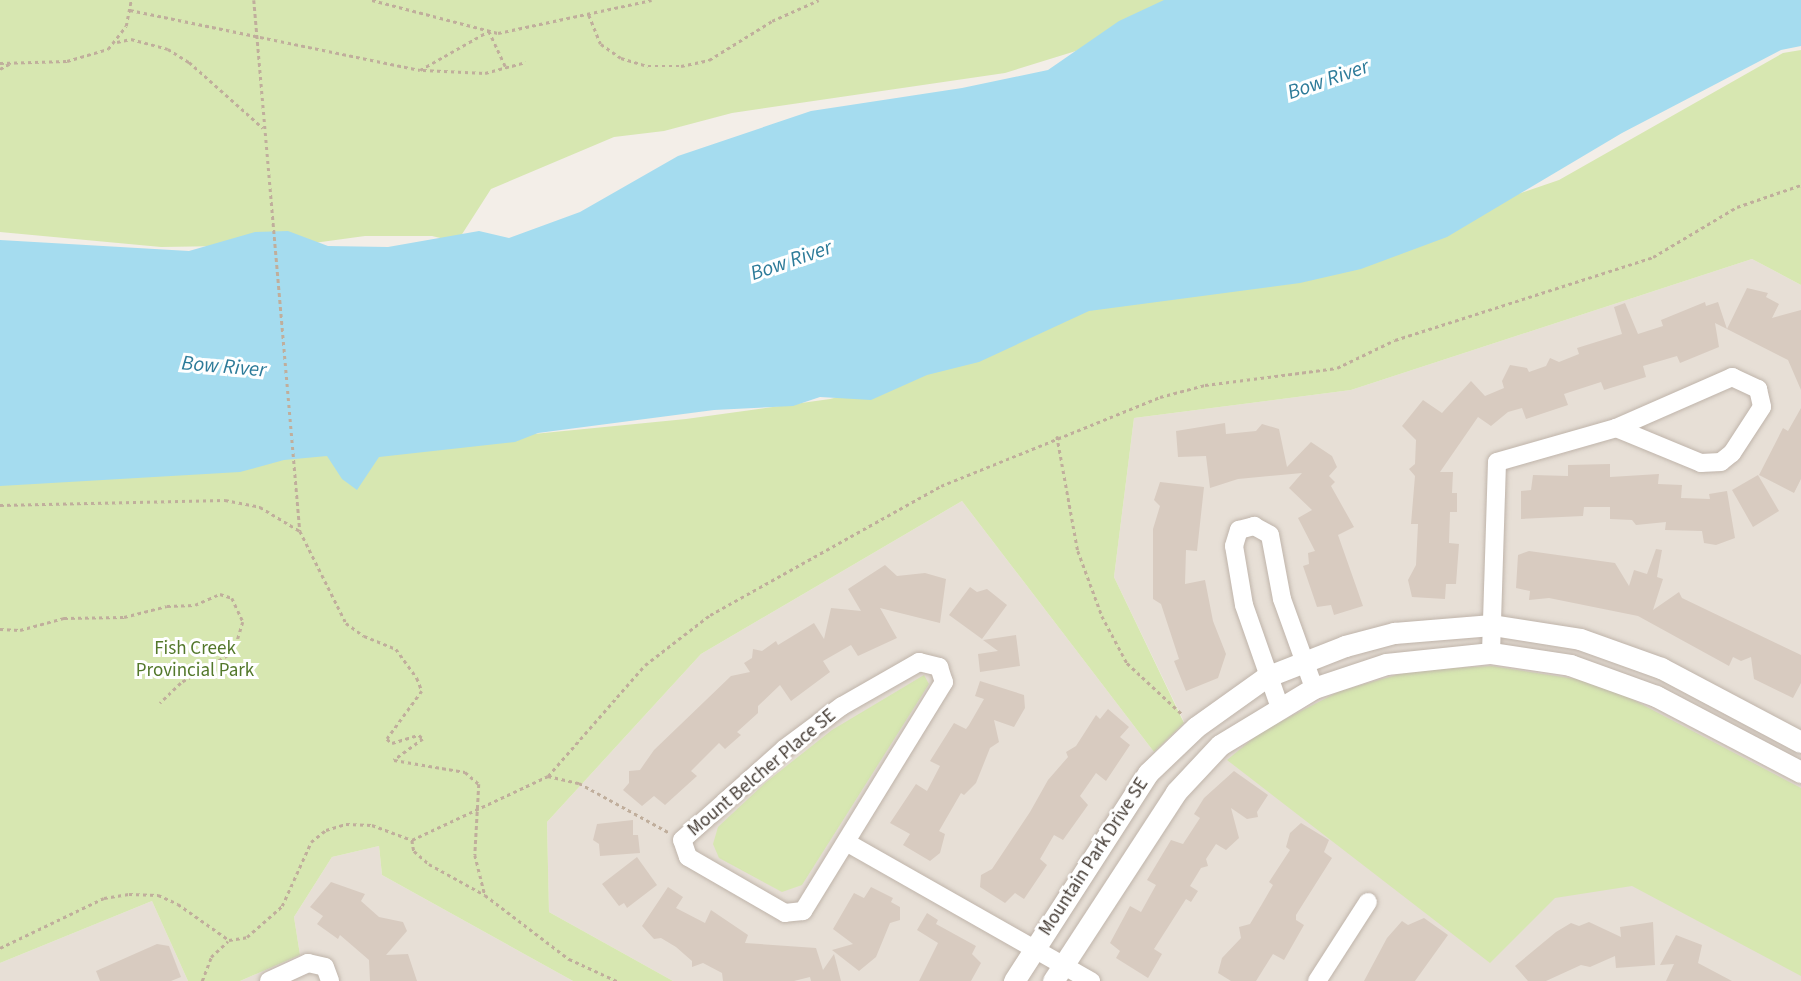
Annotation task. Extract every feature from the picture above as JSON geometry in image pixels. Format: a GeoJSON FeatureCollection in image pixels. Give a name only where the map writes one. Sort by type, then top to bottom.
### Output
{"type":"FeatureCollection","features":[{"type":"Feature","properties":{"kind":"street"},"geometry":{"type":"LineString","coordinates":[[1491,653],[1497,462],[1615,428],[1732,377],[1758,389],[1762,407],[1732,453],[1721,462],[1701,463],[1615,428]]}},
{"type":"Feature","properties":{"kind":"street"},"geometry":{"type":"LineString","coordinates":[[1279,705],[1266,677],[1244,605],[1234,546],[1239,530],[1254,526],[1270,535],[1282,599],[1314,688]]}},
{"type":"Feature","properties":{"kind":"street","name":"Mountain Park Drive SE"},"geometry":{"type":"LineString","coordinates":[[1014,981],[1148,773],[1196,727],[1266,677],[1303,659],[1394,633],[1492,625],[1580,639],[1661,668],[1801,742]]}},
{"type":"Feature","properties":{"kind":"street","name":"Mountain Park Drive SE"},"geometry":{"type":"LineString","coordinates":[[1058,973],[1176,792],[1220,745],[1279,705],[1314,688],[1386,664],[1491,653],[1570,665],[1612,678],[1801,772]]}},
{"type":"Feature","properties":{"kind":"street","name":"Mount Belcher Place SE"},"geometry":{"type":"LineString","coordinates":[[919,662],[939,667],[944,682],[803,911],[785,913],[688,857],[682,840],[784,749],[842,706],[919,662]]}},
{"type":"Feature","properties":{"kind":"street"},"geometry":{"type":"LineString","coordinates":[[846,842],[1033,949],[1058,973],[1091,981]]}},
{"type":"Feature","properties":{"kind":"street"},"geometry":{"type":"LineString","coordinates":[[1317,981],[1368,902]]}},
{"type":"Feature","properties":{"kind":"street"},"geometry":{"type":"LineString","coordinates":[[270,981],[308,963],[325,967],[330,981]]}},
{"type":"Feature","properties":{"kind":"path"},"geometry":{"type":"LineString","coordinates":[[117,43],[130,10],[131,0]]}},
{"type":"Feature","properties":{"kind":"path"},"geometry":{"type":"LineString","coordinates":[[254,0],[300,531],[346,623],[396,649],[417,678],[422,691],[387,739],[392,743],[419,735],[423,739],[394,760],[473,776],[479,784],[475,855],[485,895]]}},
{"type":"Feature","properties":{"kind":"path"},"geometry":{"type":"LineString","coordinates":[[372,0],[489,31],[530,29],[652,0]]}},
{"type":"Feature","properties":{"kind":"path"},"geometry":{"type":"LineString","coordinates":[[589,15],[601,44],[621,58],[648,66],[681,66],[709,60],[772,21],[818,0]]}},
{"type":"Feature","properties":{"kind":"path"},"geometry":{"type":"LineString","coordinates":[[130,10],[256,40],[420,70],[485,73],[526,62]]}},
{"type":"Feature","properties":{"kind":"path"},"geometry":{"type":"LineString","coordinates":[[420,70],[489,31]]}},
{"type":"Feature","properties":{"kind":"path"},"geometry":{"type":"LineString","coordinates":[[489,31],[506,67]]}},
{"type":"Feature","properties":{"kind":"path"},"geometry":{"type":"LineString","coordinates":[[0,63],[67,61],[131,39],[168,49],[189,62],[263,128]]}},
{"type":"Feature","properties":{"kind":"path"},"geometry":{"type":"LineString","coordinates":[[0,69],[11,63]]}},
{"type":"Feature","properties":{"kind":"path"},"geometry":{"type":"LineString","coordinates":[[202,981],[211,957],[229,940],[247,937],[265,925],[282,906],[311,842],[326,830],[345,824],[372,825],[412,840],[479,811],[548,776],[645,665],[710,615],[941,486],[1057,436],[1160,397],[1205,385],[1337,368],[1395,340],[1653,257],[1737,206],[1801,186]]}},
{"type":"Feature","properties":{"kind":"path"},"geometry":{"type":"LineString","coordinates":[[1057,436],[1078,551],[1102,616],[1127,663],[1196,727]]}},
{"type":"Feature","properties":{"kind":"path"},"geometry":{"type":"LineString","coordinates":[[0,505],[225,500],[260,507],[300,531]]}},
{"type":"Feature","properties":{"kind":"path"},"geometry":{"type":"LineString","coordinates":[[0,629],[20,630],[72,617],[124,617],[167,606],[195,605],[220,594],[232,598],[243,622],[234,652],[181,683],[160,703]]}},
{"type":"Feature","properties":{"kind":"path"},"geometry":{"type":"LineString","coordinates":[[548,776],[579,783],[682,840]]}},
{"type":"Feature","properties":{"kind":"path"},"geometry":{"type":"LineString","coordinates":[[412,840],[415,851],[429,864],[485,895],[569,959],[617,981]]}},
{"type":"Feature","properties":{"kind":"path"},"geometry":{"type":"LineString","coordinates":[[0,948],[104,898],[129,894],[158,895],[178,904],[229,940]]}},
{"type":"Feature","properties":{"kind":"shaded area"},"geometry":{"type":"Polygon","coordinates":[[[1752,259],[1801,285],[1801,981],[673,981],[549,912],[547,822],[701,654],[962,501],[1154,752],[1184,722],[1114,577],[1134,418],[1351,390],[1752,259]]]}},
{"type":"Feature","properties":{"kind":"shaded area"},"geometry":{"type":"Polygon","coordinates":[[[379,846],[382,875],[573,981],[240,981],[300,955],[294,917],[332,857],[379,846]]]}},
{"type":"Feature","properties":{"kind":"shaded area"},"geometry":{"type":"Polygon","coordinates":[[[152,901],[188,981],[0,981],[0,963],[152,901]]]}},
{"type":"Feature","properties":{"kind":"green space"},"geometry":{"type":"Polygon","coordinates":[[[0,0],[1241,0],[1005,73],[732,113],[664,131],[614,137],[491,189],[457,242],[432,236],[365,236],[299,245],[161,247],[0,232],[0,0]]]}},
{"type":"Feature","properties":{"kind":"green space","name":"Fish Creek Provincial Park"},"geometry":{"type":"Polygon","coordinates":[[[1801,50],[1801,285],[1752,259],[1351,390],[1134,418],[1114,577],[1184,723],[1154,752],[962,501],[701,654],[547,822],[549,912],[673,981],[573,981],[382,875],[379,846],[332,857],[294,917],[300,955],[240,981],[188,981],[152,901],[0,963],[0,456],[451,442],[686,419],[830,399],[901,381],[1098,306],[1242,288],[1559,180],[1783,53],[1801,50]]]}},
{"type":"Feature","properties":{"kind":"green space"},"geometry":{"type":"Polygon","coordinates":[[[1492,666],[1576,679],[1624,695],[1801,788],[1801,976],[1632,886],[1555,898],[1490,963],[1227,760],[1262,731],[1340,691],[1414,670],[1492,666]]]}},
{"type":"Feature","properties":{"kind":"green space"},"geometry":{"type":"Polygon","coordinates":[[[924,675],[929,684],[802,885],[782,892],[719,858],[713,844],[718,827],[765,783],[832,730],[924,675]]]}},
{"type":"Feature","properties":{"kind":"water","name":"Bow River"},"geometry":{"type":"Polygon","coordinates":[[[1164,0],[1801,0],[1801,46],[1781,50],[1622,133],[1447,237],[1361,269],[1300,283],[1089,311],[979,362],[927,375],[871,400],[820,397],[793,406],[714,410],[538,433],[515,442],[379,457],[357,490],[342,479],[327,456],[284,460],[240,472],[0,486],[0,240],[189,251],[255,232],[288,231],[328,246],[388,247],[479,231],[509,238],[580,212],[678,156],[811,111],[962,88],[1048,70],[1119,21],[1164,0]]]}},
{"type":"Feature","properties":{"kind":"building"},"geometry":{"type":"Polygon","coordinates":[[[1747,288],[1768,293],[1766,297],[1779,304],[1772,318],[1801,310],[1801,390],[1788,360],[1727,329],[1747,288]]]}},
{"type":"Feature","properties":{"kind":"building"},"geometry":{"type":"Polygon","coordinates":[[[1705,302],[1706,306],[1718,302],[1727,329],[1715,323],[1719,347],[1680,363],[1677,356],[1643,366],[1646,377],[1604,390],[1601,382],[1564,394],[1568,405],[1526,419],[1522,408],[1508,412],[1491,426],[1478,417],[1440,472],[1453,472],[1452,493],[1457,493],[1457,512],[1450,512],[1449,543],[1459,544],[1456,584],[1446,584],[1445,599],[1412,597],[1408,580],[1416,565],[1418,524],[1411,524],[1415,476],[1409,469],[1415,464],[1416,440],[1402,426],[1423,400],[1442,413],[1471,381],[1485,396],[1504,388],[1502,381],[1510,365],[1527,368],[1529,372],[1546,366],[1550,358],[1559,362],[1579,354],[1577,348],[1622,334],[1614,307],[1625,303],[1638,334],[1663,326],[1661,320],[1705,302]]]}},
{"type":"Feature","properties":{"kind":"building"},"geometry":{"type":"Polygon","coordinates":[[[1801,408],[1801,479],[1794,493],[1759,475],[1783,428],[1788,431],[1801,408]]]}},
{"type":"Feature","properties":{"kind":"building"},"geometry":{"type":"Polygon","coordinates":[[[1225,423],[1226,434],[1256,431],[1262,424],[1279,429],[1287,467],[1311,442],[1332,456],[1337,467],[1329,476],[1335,482],[1331,486],[1354,527],[1338,535],[1363,606],[1334,615],[1331,605],[1317,607],[1303,566],[1309,564],[1308,553],[1315,551],[1298,518],[1312,510],[1289,488],[1302,473],[1238,479],[1210,488],[1206,456],[1178,457],[1176,431],[1225,423]]]}},
{"type":"Feature","properties":{"kind":"building"},"geometry":{"type":"Polygon","coordinates":[[[1610,464],[1610,477],[1659,474],[1658,484],[1682,485],[1681,498],[1710,499],[1709,494],[1727,491],[1735,538],[1716,545],[1704,543],[1702,531],[1665,530],[1666,522],[1636,525],[1632,520],[1610,519],[1610,507],[1584,507],[1583,516],[1521,519],[1521,491],[1531,490],[1533,475],[1568,476],[1568,465],[1610,464]]]}},
{"type":"Feature","properties":{"kind":"building"},"geometry":{"type":"Polygon","coordinates":[[[1758,475],[1779,511],[1753,527],[1732,490],[1758,475]]]}},
{"type":"Feature","properties":{"kind":"building"},"geometry":{"type":"Polygon","coordinates":[[[1160,482],[1204,487],[1197,551],[1186,550],[1185,584],[1205,580],[1213,621],[1226,654],[1218,678],[1186,691],[1174,661],[1179,659],[1161,604],[1153,599],[1153,529],[1160,506],[1154,500],[1160,482]]]}},
{"type":"Feature","properties":{"kind":"building"},"geometry":{"type":"Polygon","coordinates":[[[1656,549],[1662,550],[1657,577],[1663,579],[1653,610],[1679,592],[1682,598],[1801,655],[1801,683],[1793,698],[1754,679],[1751,657],[1741,661],[1733,657],[1729,666],[1638,616],[1549,598],[1529,600],[1530,591],[1516,588],[1518,555],[1529,551],[1615,563],[1629,586],[1634,570],[1647,574],[1656,549]]]}},
{"type":"Feature","properties":{"kind":"building"},"geometry":{"type":"Polygon","coordinates":[[[885,565],[897,576],[925,573],[946,579],[940,623],[880,608],[897,638],[858,656],[851,645],[823,661],[830,672],[791,701],[780,685],[758,706],[758,713],[737,732],[741,735],[725,749],[719,743],[691,771],[697,776],[665,805],[654,796],[642,806],[623,790],[629,783],[629,771],[640,770],[654,750],[731,676],[750,672],[744,663],[752,658],[753,649],[762,651],[776,641],[778,645],[814,623],[824,639],[831,608],[861,611],[848,589],[885,565]]]}},
{"type":"Feature","properties":{"kind":"building"},"geometry":{"type":"Polygon","coordinates":[[[970,587],[977,592],[987,589],[1007,605],[982,639],[949,615],[970,587]]]}},
{"type":"Feature","properties":{"kind":"building"},"geometry":{"type":"Polygon","coordinates":[[[1016,635],[1020,666],[980,672],[978,654],[998,651],[983,640],[1016,635]]]}},
{"type":"Feature","properties":{"kind":"building"},"geometry":{"type":"Polygon","coordinates":[[[980,681],[1024,695],[1025,708],[1014,727],[994,720],[999,742],[990,748],[976,783],[964,795],[961,793],[939,831],[945,834],[940,853],[930,861],[903,845],[910,834],[890,823],[916,784],[927,791],[940,766],[930,761],[954,723],[966,729],[969,725],[984,699],[975,696],[980,681]]]}},
{"type":"Feature","properties":{"kind":"building"},"geometry":{"type":"Polygon","coordinates":[[[1108,709],[1129,727],[1120,737],[1130,745],[1106,781],[1096,773],[1080,796],[1088,805],[1063,840],[1054,835],[1040,859],[1047,865],[1024,899],[1015,893],[1005,903],[980,887],[981,875],[992,869],[1048,780],[1068,757],[1066,752],[1076,746],[1096,715],[1100,719],[1108,709]]]}},
{"type":"Feature","properties":{"kind":"building"},"geometry":{"type":"Polygon","coordinates":[[[1234,771],[1268,795],[1257,812],[1258,817],[1247,819],[1231,808],[1239,838],[1226,850],[1216,844],[1206,859],[1208,866],[1201,868],[1190,886],[1198,891],[1191,902],[1186,899],[1154,949],[1162,954],[1148,978],[1116,958],[1120,951],[1110,943],[1130,906],[1141,912],[1156,885],[1147,880],[1171,840],[1183,844],[1200,818],[1194,814],[1204,798],[1234,771]]]}},
{"type":"Feature","properties":{"kind":"building"},"geometry":{"type":"Polygon","coordinates":[[[633,820],[633,835],[638,835],[640,853],[600,856],[599,844],[593,840],[597,824],[633,820]]]}},
{"type":"Feature","properties":{"kind":"building"},"geometry":{"type":"Polygon","coordinates":[[[1301,823],[1329,840],[1324,852],[1332,858],[1296,915],[1296,920],[1304,925],[1284,960],[1273,954],[1256,981],[1231,981],[1218,973],[1222,958],[1241,938],[1239,927],[1250,924],[1262,904],[1273,885],[1269,882],[1290,850],[1286,847],[1290,833],[1301,823]]]}},
{"type":"Feature","properties":{"kind":"building"},"geometry":{"type":"Polygon","coordinates":[[[637,857],[657,885],[627,908],[624,903],[619,906],[602,884],[637,857]]]}},
{"type":"Feature","properties":{"kind":"building"},"geometry":{"type":"Polygon","coordinates":[[[331,882],[365,894],[361,901],[379,917],[403,922],[407,931],[386,955],[408,954],[417,981],[370,981],[369,960],[340,935],[338,939],[317,924],[323,916],[310,907],[331,882]]]}},
{"type":"Feature","properties":{"kind":"building"},"geometry":{"type":"Polygon","coordinates":[[[668,887],[683,897],[676,908],[705,923],[711,910],[748,935],[745,943],[816,948],[823,970],[834,954],[841,981],[811,981],[810,977],[794,981],[723,981],[722,973],[703,963],[692,967],[692,961],[676,947],[661,938],[654,939],[642,926],[668,887]]]}},
{"type":"Feature","properties":{"kind":"building"},"geometry":{"type":"Polygon","coordinates":[[[871,887],[893,898],[891,902],[900,907],[900,920],[890,923],[876,957],[859,971],[832,950],[853,944],[833,929],[854,893],[864,898],[871,887]]]}},
{"type":"Feature","properties":{"kind":"building"},"geometry":{"type":"Polygon","coordinates":[[[927,913],[938,920],[936,924],[976,946],[972,954],[981,963],[971,981],[919,981],[938,943],[917,930],[927,913]]]}},
{"type":"Feature","properties":{"kind":"building"},"geometry":{"type":"Polygon","coordinates":[[[1424,918],[1448,935],[1415,981],[1364,981],[1387,938],[1402,921],[1408,925],[1424,918]]]}},
{"type":"Feature","properties":{"kind":"building"},"geometry":{"type":"Polygon","coordinates":[[[1589,922],[1621,937],[1620,927],[1653,922],[1655,965],[1616,968],[1615,956],[1590,967],[1581,965],[1546,981],[1528,981],[1515,966],[1571,923],[1579,926],[1589,922]]]}},
{"type":"Feature","properties":{"kind":"building"},"geometry":{"type":"Polygon","coordinates":[[[1676,935],[1702,945],[1698,963],[1732,981],[1666,981],[1674,964],[1660,965],[1676,935]]]}},
{"type":"Feature","properties":{"kind":"building"},"geometry":{"type":"Polygon","coordinates":[[[157,944],[169,946],[181,977],[171,981],[100,981],[96,971],[157,944]]]}}]}
